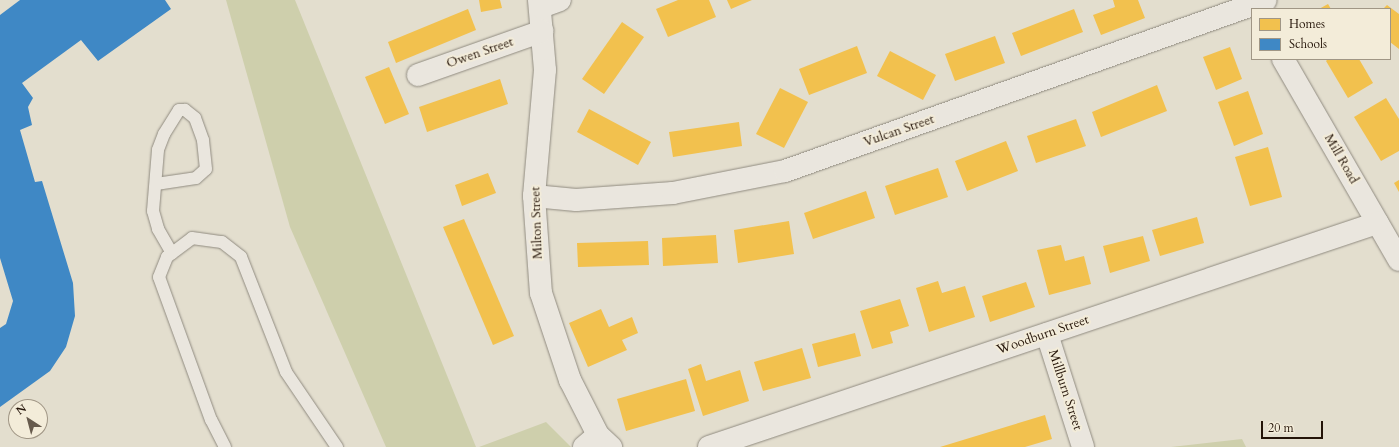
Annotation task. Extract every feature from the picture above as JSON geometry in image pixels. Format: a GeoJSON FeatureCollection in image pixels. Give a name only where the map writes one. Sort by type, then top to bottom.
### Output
{"type":"FeatureCollection","features":[{"type":"Feature","properties":{"kind":"street","name":"Milton Street"},"geometry":{"type":"LineString","coordinates":[[546,2],[542,31],[545,70],[534,196],[541,293],[570,380],[598,443]]}},
{"type":"Feature","properties":{"kind":"street","name":"Vulcan Street"},"geometry":{"type":"LineString","coordinates":[[534,196],[576,200],[673,193],[785,171],[1255,4]]}},
{"type":"Feature","properties":{"kind":"street","name":"Owen Street"},"geometry":{"type":"LineString","coordinates":[[418,75],[542,31]]}},
{"type":"Feature","properties":{"kind":"street","name":"Mill Road"},"geometry":{"type":"LineString","coordinates":[[1284,60],[1399,260]]}},
{"type":"Feature","properties":{"kind":"street","name":"Woodburn Street"},"geometry":{"type":"LineString","coordinates":[[709,447],[1377,223]]}},
{"type":"Feature","properties":{"kind":"street","name":"Millburn Street"},"geometry":{"type":"LineString","coordinates":[[1047,334],[1083,447]]}},
{"type":"Feature","properties":{"kind":"lane"},"geometry":{"type":"LineString","coordinates":[[156,184],[196,178],[206,169],[203,140],[195,118],[185,110],[179,110],[164,134],[158,150],[153,211],[158,229],[172,253]]}},
{"type":"Feature","properties":{"kind":"lane"},"geometry":{"type":"LineString","coordinates":[[225,447],[211,420],[159,277],[167,257],[192,238],[222,242],[241,257],[286,372],[337,447]]}},
{"type":"Feature","properties":{"kind":"green space"},"geometry":{"type":"Polygon","coordinates":[[[226,0],[295,0],[476,447],[386,447],[290,227],[226,0]]]}},
{"type":"Feature","properties":{"kind":"green space"},"geometry":{"type":"Polygon","coordinates":[[[546,422],[571,447],[479,447],[546,422]]]}},
{"type":"Feature","properties":{"kind":"green space"},"geometry":{"type":"Polygon","coordinates":[[[1242,439],[1246,447],[1171,447],[1242,439]]]}},
{"type":"Feature","properties":{"kind":"building: Homes"},"geometry":{"type":"Polygon","coordinates":[[[479,0],[500,0],[502,8],[481,12],[479,0]]]}},
{"type":"Feature","properties":{"kind":"building: Homes"},"geometry":{"type":"Polygon","coordinates":[[[678,0],[709,0],[716,17],[668,37],[656,9],[678,0]]]}},
{"type":"Feature","properties":{"kind":"building: Homes"},"geometry":{"type":"Polygon","coordinates":[[[727,0],[752,0],[731,9],[727,0]]]}},
{"type":"Feature","properties":{"kind":"building: Homes"},"geometry":{"type":"Polygon","coordinates":[[[1113,0],[1138,0],[1145,18],[1101,35],[1093,15],[1115,7],[1113,0]]]}},
{"type":"Feature","properties":{"kind":"building: Homes"},"geometry":{"type":"Polygon","coordinates":[[[1328,4],[1330,8],[1321,8],[1328,4]]]}},
{"type":"Feature","properties":{"kind":"building: Homes"},"geometry":{"type":"Polygon","coordinates":[[[1387,5],[1391,8],[1384,8],[1387,5]]]}},
{"type":"Feature","properties":{"kind":"building: Homes"},"geometry":{"type":"Polygon","coordinates":[[[1391,8],[1399,14],[1399,49],[1391,43],[1391,8]]]}},
{"type":"Feature","properties":{"kind":"building: Homes"},"geometry":{"type":"Polygon","coordinates":[[[468,9],[476,30],[396,63],[388,42],[468,9]]]}},
{"type":"Feature","properties":{"kind":"building: Homes"},"geometry":{"type":"Polygon","coordinates":[[[1074,9],[1083,32],[1021,56],[1012,33],[1074,9]]]}},
{"type":"Feature","properties":{"kind":"building: Homes"},"geometry":{"type":"Polygon","coordinates":[[[622,22],[644,37],[604,94],[582,79],[622,22]]]}},
{"type":"Feature","properties":{"kind":"building: Homes"},"geometry":{"type":"Polygon","coordinates":[[[995,36],[1005,63],[955,81],[945,54],[995,36]]]}},
{"type":"Feature","properties":{"kind":"building: Homes"},"geometry":{"type":"Polygon","coordinates":[[[857,46],[867,73],[809,95],[799,69],[857,46]]]}},
{"type":"Feature","properties":{"kind":"building: Homes"},"geometry":{"type":"Polygon","coordinates":[[[1230,47],[1242,79],[1216,90],[1203,57],[1230,47]]]}},
{"type":"Feature","properties":{"kind":"building: Homes"},"geometry":{"type":"Polygon","coordinates":[[[890,51],[936,75],[923,100],[877,76],[890,51]]]}},
{"type":"Feature","properties":{"kind":"building: Homes"},"geometry":{"type":"Polygon","coordinates":[[[1360,60],[1373,83],[1348,98],[1326,61],[1360,60]]]}},
{"type":"Feature","properties":{"kind":"building: Homes"},"geometry":{"type":"Polygon","coordinates":[[[389,67],[409,114],[385,124],[365,77],[389,67]]]}},
{"type":"Feature","properties":{"kind":"building: Homes"},"geometry":{"type":"Polygon","coordinates":[[[500,79],[508,104],[427,132],[419,107],[500,79]]]}},
{"type":"Feature","properties":{"kind":"building: Homes"},"geometry":{"type":"Polygon","coordinates":[[[1157,85],[1167,111],[1101,137],[1092,112],[1157,85]]]}},
{"type":"Feature","properties":{"kind":"building: Homes"},"geometry":{"type":"Polygon","coordinates":[[[780,88],[808,102],[784,148],[756,134],[780,88]]]}},
{"type":"Feature","properties":{"kind":"building: Homes"},"geometry":{"type":"Polygon","coordinates":[[[1248,91],[1263,134],[1234,146],[1218,102],[1248,91]]]}},
{"type":"Feature","properties":{"kind":"building: Homes"},"geometry":{"type":"Polygon","coordinates":[[[1386,98],[1399,119],[1399,151],[1381,161],[1354,117],[1386,98]]]}},
{"type":"Feature","properties":{"kind":"building: Homes"},"geometry":{"type":"Polygon","coordinates":[[[589,109],[651,142],[638,165],[577,132],[589,109]]]}},
{"type":"Feature","properties":{"kind":"building: Homes"},"geometry":{"type":"Polygon","coordinates":[[[1076,119],[1086,146],[1036,163],[1027,136],[1076,119]]]}},
{"type":"Feature","properties":{"kind":"building: Homes"},"geometry":{"type":"Polygon","coordinates":[[[739,122],[742,146],[673,157],[669,132],[739,122]]]}},
{"type":"Feature","properties":{"kind":"building: Homes"},"geometry":{"type":"Polygon","coordinates":[[[1006,141],[1018,171],[967,191],[955,161],[1006,141]]]}},
{"type":"Feature","properties":{"kind":"building: Homes"},"geometry":{"type":"Polygon","coordinates":[[[1268,147],[1282,197],[1250,206],[1235,157],[1268,147]]]}},
{"type":"Feature","properties":{"kind":"building: Homes"},"geometry":{"type":"Polygon","coordinates":[[[938,168],[948,197],[895,215],[885,186],[938,168]]]}},
{"type":"Feature","properties":{"kind":"building: Homes"},"geometry":{"type":"Polygon","coordinates":[[[488,173],[496,193],[462,206],[455,185],[488,173]]]}},
{"type":"Feature","properties":{"kind":"building: Homes"},"geometry":{"type":"Polygon","coordinates":[[[1399,180],[1399,192],[1394,183],[1399,180]]]}},
{"type":"Feature","properties":{"kind":"building: Homes"},"geometry":{"type":"Polygon","coordinates":[[[866,191],[875,218],[813,239],[804,213],[866,191]]]}},
{"type":"Feature","properties":{"kind":"building: Homes"},"geometry":{"type":"Polygon","coordinates":[[[1197,217],[1204,243],[1160,256],[1152,230],[1197,217]]]}},
{"type":"Feature","properties":{"kind":"building: Homes"},"geometry":{"type":"Polygon","coordinates":[[[464,219],[514,336],[493,345],[443,227],[464,219]]]}},
{"type":"Feature","properties":{"kind":"building: Homes"},"geometry":{"type":"Polygon","coordinates":[[[789,221],[794,254],[738,263],[734,230],[789,221]]]}},
{"type":"Feature","properties":{"kind":"building: Homes"},"geometry":{"type":"Polygon","coordinates":[[[716,235],[718,263],[663,266],[662,238],[716,235]]]}},
{"type":"Feature","properties":{"kind":"building: Homes"},"geometry":{"type":"Polygon","coordinates":[[[1143,236],[1150,261],[1110,273],[1103,246],[1143,236]]]}},
{"type":"Feature","properties":{"kind":"building: Homes"},"geometry":{"type":"Polygon","coordinates":[[[648,241],[649,265],[578,267],[577,243],[648,241]]]}},
{"type":"Feature","properties":{"kind":"building: Homes"},"geometry":{"type":"Polygon","coordinates":[[[1061,245],[1065,261],[1084,256],[1091,284],[1049,295],[1037,250],[1061,245]]]}},
{"type":"Feature","properties":{"kind":"building: Homes"},"geometry":{"type":"Polygon","coordinates":[[[938,281],[942,293],[965,286],[975,317],[929,332],[916,288],[938,281]]]}},
{"type":"Feature","properties":{"kind":"building: Homes"},"geometry":{"type":"Polygon","coordinates":[[[1026,282],[1035,307],[990,322],[982,296],[1026,282]]]}},
{"type":"Feature","properties":{"kind":"building: Homes"},"geometry":{"type":"Polygon","coordinates":[[[900,299],[909,326],[890,332],[893,343],[872,349],[860,311],[900,299]]]}},
{"type":"Feature","properties":{"kind":"building: Homes"},"geometry":{"type":"Polygon","coordinates":[[[601,309],[609,327],[632,317],[638,333],[622,340],[627,350],[588,367],[569,323],[601,309]]]}},
{"type":"Feature","properties":{"kind":"building: Homes"},"geometry":{"type":"Polygon","coordinates":[[[855,333],[861,356],[818,367],[812,344],[855,333]]]}},
{"type":"Feature","properties":{"kind":"building: Homes"},"geometry":{"type":"Polygon","coordinates":[[[802,348],[811,378],[763,391],[754,362],[802,348]]]}},
{"type":"Feature","properties":{"kind":"building: Homes"},"geometry":{"type":"Polygon","coordinates":[[[701,364],[706,381],[740,370],[749,401],[703,416],[688,369],[701,364]]]}},
{"type":"Feature","properties":{"kind":"building: Homes"},"geometry":{"type":"Polygon","coordinates":[[[686,379],[695,411],[626,431],[617,399],[686,379]]]}},
{"type":"Feature","properties":{"kind":"building: Homes"},"geometry":{"type":"Polygon","coordinates":[[[1045,415],[1052,439],[1025,447],[940,447],[1045,415]]]}},
{"type":"Feature","properties":{"kind":"building: Schools"},"geometry":{"type":"Polygon","coordinates":[[[20,0],[165,0],[171,9],[98,61],[81,40],[22,83],[33,98],[28,107],[32,125],[20,130],[35,182],[42,181],[73,283],[75,316],[66,347],[50,371],[11,399],[8,399],[8,401],[0,407],[0,328],[6,324],[13,301],[0,258],[0,15],[20,0]]]}}]}
